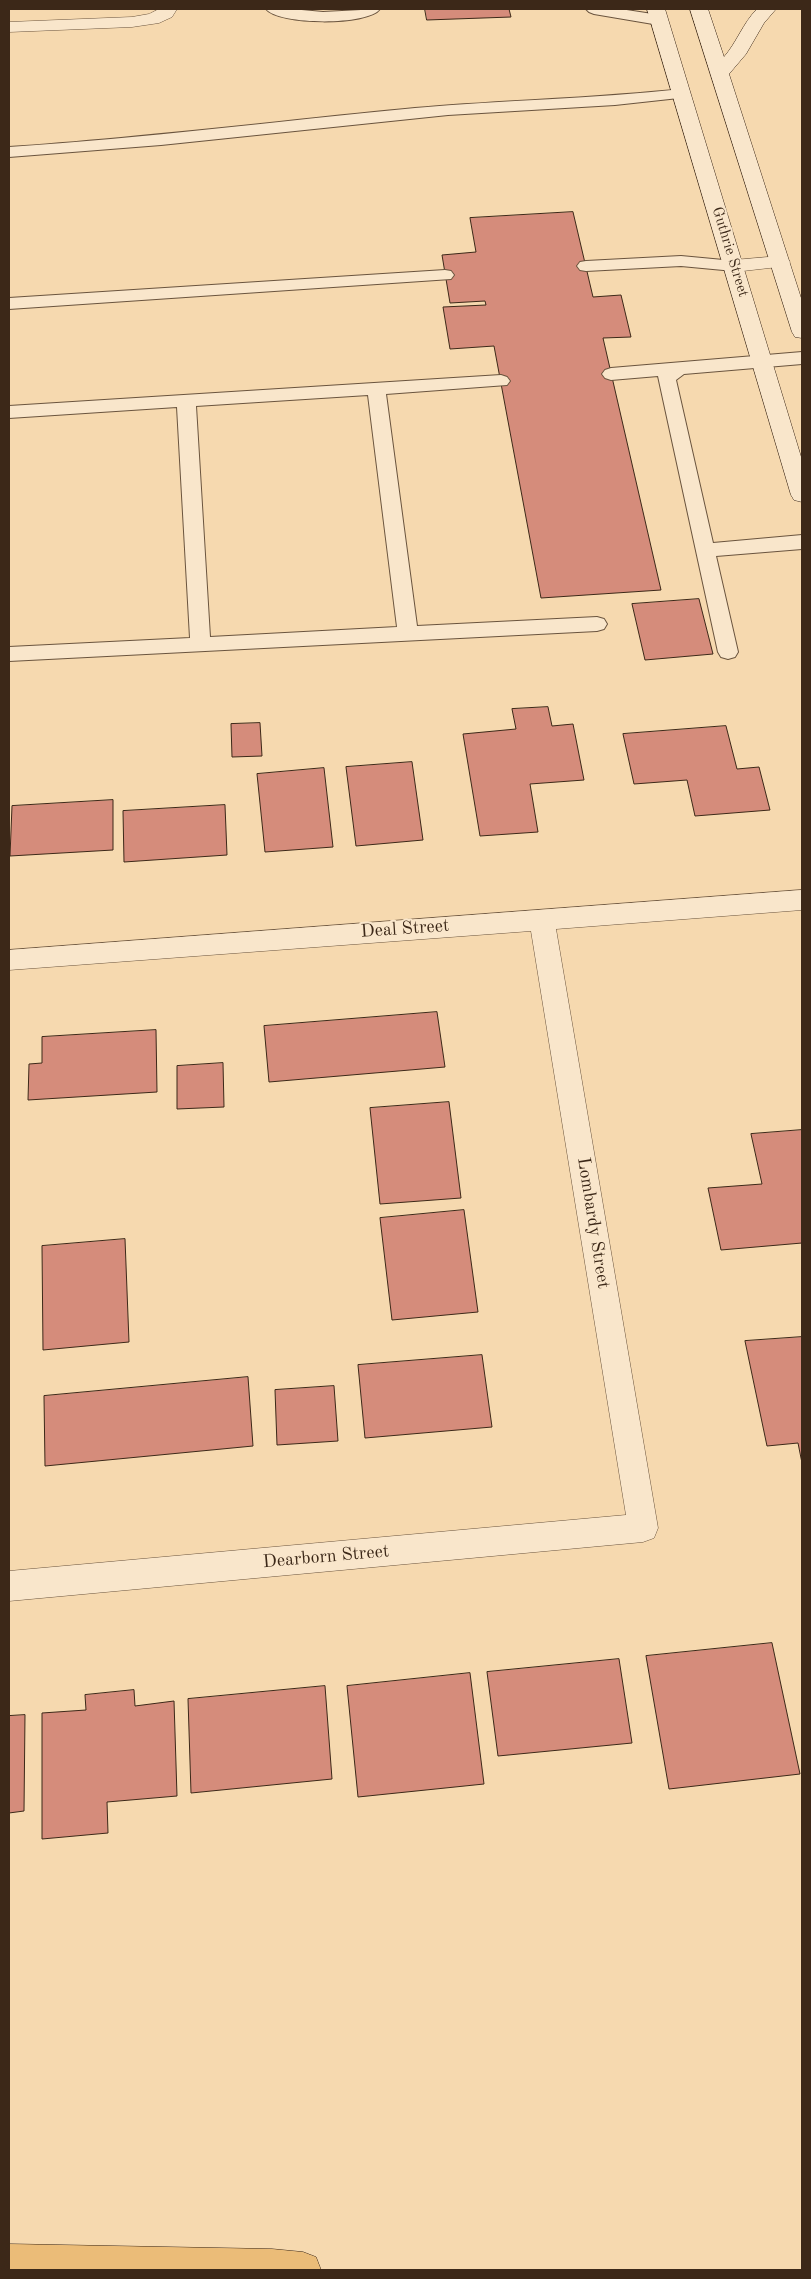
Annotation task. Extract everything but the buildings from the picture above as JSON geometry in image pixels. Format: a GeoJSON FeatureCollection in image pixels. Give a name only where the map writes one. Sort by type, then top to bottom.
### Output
{"type":"FeatureCollection","features":[{"type":"Feature","properties":{"kind":"main road"},"geometry":{"type":"LineString","coordinates":[[9,2262],[272,2267],[303,2270]]}},
{"type":"Feature","properties":{"kind":"street"},"geometry":{"type":"LineString","coordinates":[[699,9],[802,332]]}},
{"type":"Feature","properties":{"kind":"street"},"geometry":{"type":"LineString","coordinates":[[720,73],[740,50],[756,20],[767,9]]}},
{"type":"Feature","properties":{"kind":"street"},"geometry":{"type":"LineString","coordinates":[[9,27],[132,22],[153,19],[167,11]]}},
{"type":"Feature","properties":{"kind":"street","name":"Guthrie Street"},"geometry":{"type":"LineString","coordinates":[[657,14],[802,495]]}},
{"type":"Feature","properties":{"kind":"street"},"geometry":{"type":"LineString","coordinates":[[734,266],[780,262]]}},
{"type":"Feature","properties":{"kind":"street","name":"Deal Street"},"geometry":{"type":"LineString","coordinates":[[9,960],[802,900]]}},
{"type":"Feature","properties":{"kind":"street","name":"Lombardy Street"},"geometry":{"type":"LineString","coordinates":[[542,919],[643,1528]]}},
{"type":"Feature","properties":{"kind":"street","name":"Dearborn Street"},"geometry":{"type":"LineString","coordinates":[[9,1586],[643,1528]]}},
{"type":"Feature","properties":{"kind":"lane"},"geometry":{"type":"LineString","coordinates":[[274,9],[292,15],[320,17],[372,9]]}},
{"type":"Feature","properties":{"kind":"lane"},"geometry":{"type":"LineString","coordinates":[[594,9],[657,14]]}},
{"type":"Feature","properties":{"kind":"lane"},"geometry":{"type":"LineString","coordinates":[[9,152],[100,146],[417,113],[636,100],[682,94]]}},
{"type":"Feature","properties":{"kind":"lane"},"geometry":{"type":"LineString","coordinates":[[586,266],[681,261],[734,266]]}},
{"type":"Feature","properties":{"kind":"lane"},"geometry":{"type":"LineString","coordinates":[[9,304],[248,286],[445,276]]}},
{"type":"Feature","properties":{"kind":"lane"},"geometry":{"type":"LineString","coordinates":[[611,374],[802,358]]}},
{"type":"Feature","properties":{"kind":"lane"},"geometry":{"type":"LineString","coordinates":[[679,369],[666,378],[728,652]]}},
{"type":"Feature","properties":{"kind":"lane"},"geometry":{"type":"LineString","coordinates":[[9,412],[501,381]]}},
{"type":"Feature","properties":{"kind":"lane"},"geometry":{"type":"LineString","coordinates":[[376,388],[408,633]]}},
{"type":"Feature","properties":{"kind":"lane"},"geometry":{"type":"LineString","coordinates":[[186,401],[200,644]]}},
{"type":"Feature","properties":{"kind":"lane"},"geometry":{"type":"LineString","coordinates":[[705,550],[802,542]]}},
{"type":"Feature","properties":{"kind":"lane"},"geometry":{"type":"LineString","coordinates":[[9,654],[597,624]]}}]}
